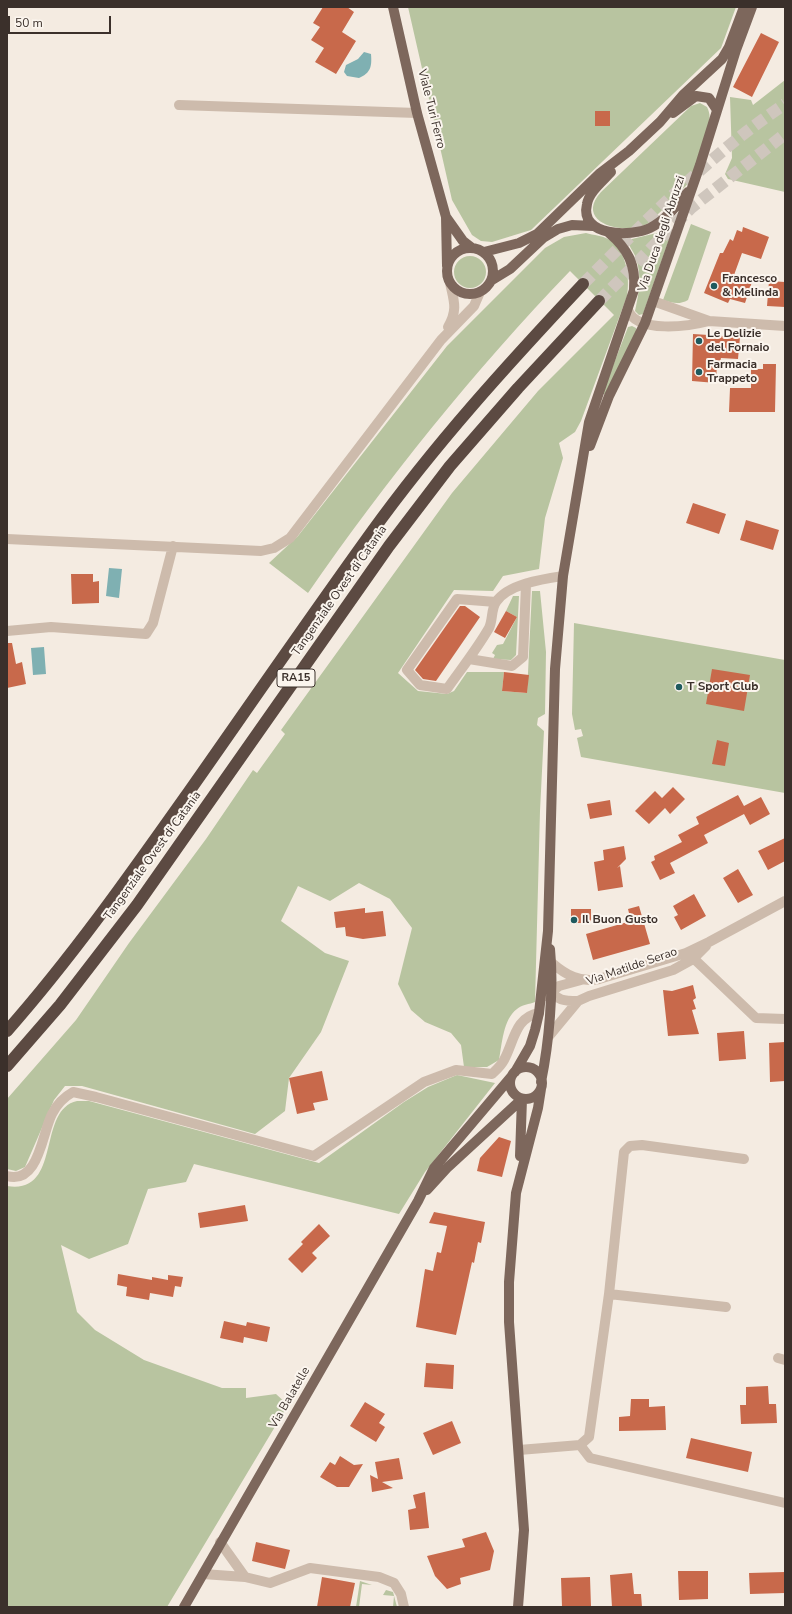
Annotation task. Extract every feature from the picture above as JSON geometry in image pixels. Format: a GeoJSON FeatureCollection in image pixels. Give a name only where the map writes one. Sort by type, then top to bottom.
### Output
{"type":"FeatureCollection","features":[{"type":"Feature","properties":{"kind":"highway","name":"Tangenziale Ovest di Catania"},"geometry":{"type":"LineString","coordinates":[[7,1031],[44,989],[119,892],[372,532],[433,451],[502,370],[583,284]]}},
{"type":"Feature","properties":{"kind":"highway","name":"Tangenziale Ovest di Catania"},"geometry":{"type":"LineString","coordinates":[[7,1066],[60,1005],[137,905],[389,546],[450,466],[518,388],[599,301]]}},
{"type":"Feature","properties":{"kind":"main road","name":"Viale Turi Ferro"},"geometry":{"type":"LineString","coordinates":[[393,7],[417,113],[446,217]]}},
{"type":"Feature","properties":{"kind":"main road"},"geometry":{"type":"LineString","coordinates":[[593,226],[588,216],[587,203],[598,186],[629,151],[660,122],[683,95],[722,59],[729,47],[744,7]]}},
{"type":"Feature","properties":{"kind":"main road","name":"Via Duca degli Abruzzi"},"geometry":{"type":"LineString","coordinates":[[583,465],[609,396],[645,323],[692,187],[736,50],[752,7]]}},
{"type":"Feature","properties":{"kind":"main road"},"geometry":{"type":"LineString","coordinates":[[660,122],[696,96],[709,98],[717,110]]}},
{"type":"Feature","properties":{"kind":"main road"},"geometry":{"type":"LineString","coordinates":[[446,217],[463,241],[472,248],[484,252],[519,243],[537,234],[599,174],[629,151]]}},
{"type":"Feature","properties":{"kind":"main road"},"geometry":{"type":"LineString","coordinates":[[492,280],[510,269],[543,238],[558,229],[572,225],[593,226],[609,233],[632,234],[652,227],[671,212],[692,187]]}},
{"type":"Feature","properties":{"kind":"main road"},"geometry":{"type":"LineString","coordinates":[[446,217],[447,276],[450,283],[457,291],[463,294],[474,294],[486,288],[492,280],[494,273],[492,263],[484,252]]}},
{"type":"Feature","properties":{"kind":"main road"},"geometry":{"type":"LineString","coordinates":[[418,1201],[434,1168],[513,1074],[530,1046],[539,1013],[548,931],[555,669],[563,576],[583,465],[589,422],[628,310],[634,285],[632,263],[624,248],[609,233]]}},
{"type":"Feature","properties":{"kind":"main road"},"geometry":{"type":"LineString","coordinates":[[447,266],[456,252],[472,248]]}},
{"type":"Feature","properties":{"kind":"main road"},"geometry":{"type":"LineString","coordinates":[[518,1607],[524,1530],[509,1322],[509,1282],[513,1213],[520,1174],[538,1108],[549,1036],[552,963],[548,931]]}},
{"type":"Feature","properties":{"kind":"main road"},"geometry":{"type":"LineString","coordinates":[[418,1201],[448,1167],[522,1099],[534,1097],[541,1085],[539,1075],[531,1069],[524,1068],[513,1074]]}},
{"type":"Feature","properties":{"kind":"main road"},"geometry":{"type":"LineString","coordinates":[[513,1074],[511,1090],[522,1099]]}},
{"type":"Feature","properties":{"kind":"main road"},"geometry":{"type":"LineString","coordinates":[[520,1174],[522,1099]]}},
{"type":"Feature","properties":{"kind":"main road"},"geometry":{"type":"LineString","coordinates":[[501,1118],[511,1118],[521,1127]]}},
{"type":"Feature","properties":{"kind":"main road","name":"Via Balatelle"},"geometry":{"type":"LineString","coordinates":[[184,1607],[204,1574],[220,1542],[418,1201]]}},
{"type":"Feature","properties":{"kind":"street"},"geometry":{"type":"LineString","coordinates":[[179,105],[417,113]]}},
{"type":"Feature","properties":{"kind":"street"},"geometry":{"type":"LineString","coordinates":[[441,340],[454,315],[455,308],[450,283]]}},
{"type":"Feature","properties":{"kind":"street"},"geometry":{"type":"LineString","coordinates":[[7,539],[261,551],[281,545],[290,538],[441,340],[474,306],[480,292]]}},
{"type":"Feature","properties":{"kind":"street"},"geometry":{"type":"LineString","coordinates":[[652,301],[709,321],[785,326]]}},
{"type":"Feature","properties":{"kind":"street"},"geometry":{"type":"LineString","coordinates":[[628,310],[634,320],[654,326],[692,326],[709,321]]}},
{"type":"Feature","properties":{"kind":"street"},"geometry":{"type":"LineString","coordinates":[[7,631],[51,627],[146,634],[153,623],[173,546]]}},
{"type":"Feature","properties":{"kind":"street"},"geometry":{"type":"LineString","coordinates":[[490,626],[496,602],[513,587],[526,585],[537,580],[563,576]]}},
{"type":"Feature","properties":{"kind":"street"},"geometry":{"type":"LineString","coordinates":[[469,658],[512,666],[523,657],[526,585]]}},
{"type":"Feature","properties":{"kind":"street"},"geometry":{"type":"LineString","coordinates":[[496,602],[457,599],[407,670],[420,685],[447,689],[490,626],[513,587]]}},
{"type":"Feature","properties":{"kind":"street","name":"Via Matilde Serao"},"geometry":{"type":"LineString","coordinates":[[549,1036],[578,1002],[589,996],[673,970],[709,942],[785,901]]}},
{"type":"Feature","properties":{"kind":"street"},"geometry":{"type":"LineString","coordinates":[[690,956],[756,1018],[785,1019]]}},
{"type":"Feature","properties":{"kind":"street","name":"Via Matilde Serao"},"geometry":{"type":"LineString","coordinates":[[552,963],[571,977],[583,980],[599,979],[690,956]]}},
{"type":"Feature","properties":{"kind":"street"},"geometry":{"type":"LineString","coordinates":[[542,980],[555,997],[561,1000],[578,1002]]}},
{"type":"Feature","properties":{"kind":"street"},"geometry":{"type":"LineString","coordinates":[[540,1002],[550,991],[565,984],[583,980]]}},
{"type":"Feature","properties":{"kind":"street"},"geometry":{"type":"LineString","coordinates":[[7,1176],[20,1177],[29,1172],[35,1162],[52,1114],[58,1104],[73,1092],[314,1156],[424,1082],[456,1070],[492,1074],[504,1059],[519,1024],[530,1014],[539,1013]]}},
{"type":"Feature","properties":{"kind":"street"},"geometry":{"type":"LineString","coordinates":[[519,1450],[580,1445],[589,1436],[609,1294],[624,1152],[630,1146],[642,1145],[744,1159]]}},
{"type":"Feature","properties":{"kind":"street"},"geometry":{"type":"LineString","coordinates":[[609,1294],[726,1307]]}},
{"type":"Feature","properties":{"kind":"street"},"geometry":{"type":"LineString","coordinates":[[580,1445],[590,1458],[785,1503]]}},
{"type":"Feature","properties":{"kind":"street"},"geometry":{"type":"LineString","coordinates":[[220,1542],[245,1577]]}},
{"type":"Feature","properties":{"kind":"street"},"geometry":{"type":"LineString","coordinates":[[204,1574],[245,1577],[270,1583],[310,1568],[379,1577],[394,1583],[401,1594],[404,1607]]}},
{"type":"Feature","properties":{"kind":"green space"},"geometry":{"type":"Polygon","coordinates":[[[408,7],[736,7],[721,48],[531,230],[492,242],[481,241],[472,235],[452,200],[408,7]]]}},
{"type":"Feature","properties":{"kind":"green space"},"geometry":{"type":"Polygon","coordinates":[[[785,80],[785,192],[728,179],[725,174],[732,158],[730,97],[751,100],[753,105],[785,80]]]}},
{"type":"Feature","properties":{"kind":"green space"},"geometry":{"type":"Polygon","coordinates":[[[700,103],[707,107],[710,117],[709,123],[692,178],[685,187],[647,224],[638,227],[615,227],[605,224],[597,219],[593,212],[594,203],[601,192],[691,106],[700,103]]]}},
{"type":"Feature","properties":{"kind":"green space"},"geometry":{"type":"Polygon","coordinates":[[[691,224],[711,232],[688,300],[682,303],[676,303],[663,300],[691,224]]]}},
{"type":"Feature","properties":{"kind":"green space"},"geometry":{"type":"Polygon","coordinates":[[[669,230],[672,231],[643,314],[639,315],[635,311],[639,291],[638,265],[628,241],[669,230]]]}},
{"type":"Feature","properties":{"kind":"green space"},"geometry":{"type":"Polygon","coordinates":[[[586,233],[608,239],[616,245],[624,258],[628,289],[627,296],[581,421],[575,432],[559,443],[563,458],[545,518],[539,569],[503,576],[493,591],[454,590],[398,673],[418,691],[447,694],[454,691],[467,672],[504,672],[502,691],[527,693],[532,591],[540,591],[546,652],[545,714],[538,718],[537,725],[544,731],[540,811],[535,1002],[523,1006],[512,1013],[504,1033],[499,1060],[487,1067],[464,1067],[461,1045],[451,1033],[425,1022],[411,1010],[398,984],[412,928],[390,899],[359,883],[330,901],[298,886],[281,921],[325,953],[349,961],[321,1032],[289,1078],[285,1111],[255,1134],[82,1086],[65,1086],[54,1100],[25,1167],[16,1171],[7,1169],[7,1099],[76,1020],[129,943],[206,839],[253,770],[257,773],[285,734],[281,730],[452,493],[538,391],[614,315],[570,271],[500,347],[400,467],[308,593],[269,563],[298,536],[447,346],[545,248],[564,237],[586,233]]]}},
{"type":"Feature","properties":{"kind":"green space"},"geometry":{"type":"Polygon","coordinates":[[[467,256],[473,256],[482,260],[486,272],[482,284],[473,288],[467,288],[458,284],[454,275],[454,269],[458,260],[467,256]]]}},
{"type":"Feature","properties":{"kind":"green space"},"geometry":{"type":"Polygon","coordinates":[[[632,326],[636,328],[637,332],[605,394],[602,394],[628,327],[632,326]]]}},
{"type":"Feature","properties":{"kind":"green space"},"geometry":{"type":"Polygon","coordinates":[[[513,596],[519,596],[516,655],[511,660],[493,659],[495,655],[492,653],[497,645],[503,644],[517,617],[506,611],[513,596]]]}},
{"type":"Feature","properties":{"kind":"green space","name":"T Sport Club"},"geometry":{"type":"Polygon","coordinates":[[[574,623],[785,660],[785,793],[581,757],[577,738],[583,736],[581,729],[575,730],[572,714],[574,623]]]}},
{"type":"Feature","properties":{"kind":"green space"},"geometry":{"type":"Polygon","coordinates":[[[457,1075],[495,1083],[425,1172],[399,1214],[194,1164],[186,1182],[148,1189],[128,1244],[89,1259],[61,1245],[77,1312],[95,1330],[144,1360],[222,1388],[246,1388],[246,1398],[276,1394],[288,1405],[167,1607],[7,1607],[7,1186],[24,1185],[36,1178],[43,1165],[57,1119],[65,1108],[77,1101],[89,1101],[319,1163],[404,1102],[428,1087],[457,1075]]]}},
{"type":"Feature","properties":{"kind":"green space"},"geometry":{"type":"Polygon","coordinates":[[[360,1581],[372,1585],[362,1584],[359,1607],[356,1607],[360,1581]]]}},
{"type":"Feature","properties":{"kind":"green space"},"geometry":{"type":"Polygon","coordinates":[[[386,1590],[393,1592],[397,1607],[393,1607],[394,1596],[383,1595],[386,1590]]]}},
{"type":"Feature","properties":{"kind":"water"},"geometry":{"type":"Polygon","coordinates":[[[364,52],[371,54],[370,69],[366,74],[359,78],[347,76],[344,72],[346,65],[358,59],[364,52]]]}},
{"type":"Feature","properties":{"kind":"water"},"geometry":{"type":"Polygon","coordinates":[[[109,568],[122,569],[119,598],[106,596],[109,568]]]}},
{"type":"Feature","properties":{"kind":"water"},"geometry":{"type":"Polygon","coordinates":[[[44,647],[46,674],[33,675],[31,648],[44,647]]]}},
{"type":"Feature","properties":{"kind":"building"},"geometry":{"type":"Polygon","coordinates":[[[323,7],[347,7],[354,12],[342,32],[356,41],[336,74],[315,62],[324,48],[311,40],[320,27],[313,23],[323,7]]]}},
{"type":"Feature","properties":{"kind":"building"},"geometry":{"type":"Polygon","coordinates":[[[761,33],[779,42],[752,97],[733,87],[761,33]]]}},
{"type":"Feature","properties":{"kind":"building"},"geometry":{"type":"Polygon","coordinates":[[[595,111],[610,111],[610,126],[595,126],[595,111]]]}},
{"type":"Feature","properties":{"kind":"building"},"geometry":{"type":"Polygon","coordinates":[[[743,227],[769,237],[761,259],[742,253],[734,275],[752,282],[745,303],[730,299],[728,303],[704,293],[720,253],[723,253],[730,239],[733,241],[737,230],[742,232],[743,227]]]}},
{"type":"Feature","properties":{"kind":"building"},"geometry":{"type":"Polygon","coordinates":[[[769,281],[785,282],[785,307],[767,306],[769,281]]]}},
{"type":"Feature","properties":{"kind":"building"},"geometry":{"type":"Polygon","coordinates":[[[693,334],[740,337],[738,359],[721,358],[720,362],[717,362],[716,383],[692,381],[693,334]]]}},
{"type":"Feature","properties":{"kind":"building"},"geometry":{"type":"Polygon","coordinates":[[[763,364],[776,364],[775,412],[729,412],[730,388],[751,388],[751,369],[763,369],[763,364]]]}},
{"type":"Feature","properties":{"kind":"building"},"geometry":{"type":"Polygon","coordinates":[[[693,503],[726,514],[719,534],[686,523],[693,503]]]}},
{"type":"Feature","properties":{"kind":"building"},"geometry":{"type":"Polygon","coordinates":[[[746,520],[779,530],[773,550],[740,540],[746,520]]]}},
{"type":"Feature","properties":{"kind":"building"},"geometry":{"type":"Polygon","coordinates":[[[71,574],[93,574],[93,582],[99,581],[99,603],[72,604],[71,574]]]}},
{"type":"Feature","properties":{"kind":"building"},"geometry":{"type":"Polygon","coordinates":[[[460,606],[465,606],[480,617],[436,681],[423,679],[415,670],[460,606]]]}},
{"type":"Feature","properties":{"kind":"building"},"geometry":{"type":"Polygon","coordinates":[[[506,611],[517,617],[505,638],[494,632],[506,611]]]}},
{"type":"Feature","properties":{"kind":"building"},"geometry":{"type":"Polygon","coordinates":[[[7,643],[12,643],[16,664],[22,662],[26,684],[7,688],[7,643]]]}},
{"type":"Feature","properties":{"kind":"building"},"geometry":{"type":"Polygon","coordinates":[[[712,669],[750,675],[744,711],[706,704],[712,669]]]}},
{"type":"Feature","properties":{"kind":"building"},"geometry":{"type":"Polygon","coordinates":[[[504,672],[529,675],[527,693],[502,691],[504,672]]]}},
{"type":"Feature","properties":{"kind":"building"},"geometry":{"type":"Polygon","coordinates":[[[717,740],[729,743],[725,766],[712,764],[717,740]]]}},
{"type":"Feature","properties":{"kind":"building"},"geometry":{"type":"Polygon","coordinates":[[[673,787],[685,799],[670,814],[665,808],[649,824],[635,811],[655,791],[662,798],[673,787]]]}},
{"type":"Feature","properties":{"kind":"building"},"geometry":{"type":"Polygon","coordinates":[[[738,795],[744,806],[761,797],[770,814],[750,825],[744,814],[704,835],[708,843],[670,863],[675,873],[660,880],[651,862],[655,860],[654,856],[682,842],[678,835],[699,824],[696,817],[738,795]]]}},
{"type":"Feature","properties":{"kind":"building"},"geometry":{"type":"Polygon","coordinates":[[[610,800],[612,815],[590,819],[587,804],[610,800]]]}},
{"type":"Feature","properties":{"kind":"building"},"geometry":{"type":"Polygon","coordinates":[[[785,838],[785,861],[768,870],[758,851],[785,838]]]}},
{"type":"Feature","properties":{"kind":"building"},"geometry":{"type":"Polygon","coordinates":[[[624,846],[626,859],[617,868],[620,866],[623,887],[598,891],[594,862],[604,860],[603,850],[624,846]]]}},
{"type":"Feature","properties":{"kind":"building"},"geometry":{"type":"Polygon","coordinates":[[[738,869],[753,895],[738,903],[723,878],[738,869]]]}},
{"type":"Feature","properties":{"kind":"building"},"geometry":{"type":"Polygon","coordinates":[[[694,894],[706,916],[681,930],[674,917],[678,915],[673,906],[694,894]]]}},
{"type":"Feature","properties":{"kind":"building"},"geometry":{"type":"Polygon","coordinates":[[[639,906],[650,944],[593,960],[586,934],[631,921],[628,909],[639,906]]]}},
{"type":"Feature","properties":{"kind":"building"},"geometry":{"type":"Polygon","coordinates":[[[365,908],[365,913],[383,911],[386,936],[363,939],[346,936],[345,927],[336,928],[334,912],[365,908]]]}},
{"type":"Feature","properties":{"kind":"building"},"geometry":{"type":"Polygon","coordinates":[[[571,909],[591,909],[591,923],[571,923],[571,909]]]}},
{"type":"Feature","properties":{"kind":"building"},"geometry":{"type":"Polygon","coordinates":[[[693,985],[696,998],[693,1000],[696,1009],[692,1010],[699,1034],[668,1036],[663,990],[672,991],[693,985]]]}},
{"type":"Feature","properties":{"kind":"building"},"geometry":{"type":"Polygon","coordinates":[[[744,1031],[746,1059],[719,1061],[717,1033],[744,1031]]]}},
{"type":"Feature","properties":{"kind":"building"},"geometry":{"type":"Polygon","coordinates":[[[785,1042],[785,1081],[770,1082],[769,1043],[785,1042]]]}},
{"type":"Feature","properties":{"kind":"building"},"geometry":{"type":"Polygon","coordinates":[[[322,1071],[328,1100],[313,1103],[315,1110],[297,1114],[289,1078],[322,1071]]]}},
{"type":"Feature","properties":{"kind":"building"},"geometry":{"type":"Polygon","coordinates":[[[499,1137],[511,1141],[502,1177],[477,1171],[480,1158],[499,1137]]]}},
{"type":"Feature","properties":{"kind":"building"},"geometry":{"type":"Polygon","coordinates":[[[245,1205],[248,1221],[200,1228],[198,1213],[245,1205]]]}},
{"type":"Feature","properties":{"kind":"building"},"geometry":{"type":"Polygon","coordinates":[[[434,1212],[485,1222],[481,1243],[478,1242],[474,1263],[472,1262],[456,1335],[416,1327],[425,1269],[433,1271],[437,1252],[441,1253],[447,1226],[429,1223],[434,1212]]]}},
{"type":"Feature","properties":{"kind":"building"},"geometry":{"type":"Polygon","coordinates":[[[319,1224],[330,1236],[312,1253],[317,1258],[302,1273],[288,1259],[303,1244],[301,1242],[319,1224]]]}},
{"type":"Feature","properties":{"kind":"building"},"geometry":{"type":"Polygon","coordinates":[[[118,1274],[152,1280],[152,1277],[168,1280],[168,1275],[183,1277],[181,1287],[175,1286],[173,1297],[150,1293],[149,1300],[126,1296],[127,1287],[117,1285],[118,1274]]]}},
{"type":"Feature","properties":{"kind":"building"},"geometry":{"type":"Polygon","coordinates":[[[224,1321],[246,1326],[247,1322],[270,1327],[267,1342],[244,1337],[243,1343],[220,1338],[224,1321]]]}},
{"type":"Feature","properties":{"kind":"building"},"geometry":{"type":"Polygon","coordinates":[[[426,1363],[454,1365],[453,1389],[424,1387],[426,1363]]]}},
{"type":"Feature","properties":{"kind":"building"},"geometry":{"type":"Polygon","coordinates":[[[768,1386],[769,1404],[776,1404],[777,1423],[741,1424],[740,1405],[746,1405],[746,1387],[768,1386]]]}},
{"type":"Feature","properties":{"kind":"building"},"geometry":{"type":"Polygon","coordinates":[[[631,1399],[649,1399],[649,1407],[665,1406],[666,1430],[619,1431],[619,1417],[630,1416],[631,1399]]]}},
{"type":"Feature","properties":{"kind":"building"},"geometry":{"type":"Polygon","coordinates":[[[365,1402],[385,1414],[379,1423],[385,1427],[376,1442],[350,1426],[365,1402]]]}},
{"type":"Feature","properties":{"kind":"building"},"geometry":{"type":"Polygon","coordinates":[[[452,1421],[461,1443],[433,1455],[423,1433],[452,1421]]]}},
{"type":"Feature","properties":{"kind":"building"},"geometry":{"type":"Polygon","coordinates":[[[691,1438],[752,1452],[748,1472],[686,1458],[691,1438]]]}},
{"type":"Feature","properties":{"kind":"building"},"geometry":{"type":"Polygon","coordinates":[[[340,1456],[354,1465],[363,1464],[349,1487],[337,1487],[320,1477],[330,1462],[335,1465],[340,1456]]]}},
{"type":"Feature","properties":{"kind":"building"},"geometry":{"type":"Polygon","coordinates":[[[399,1458],[403,1479],[382,1482],[393,1488],[372,1492],[370,1475],[378,1479],[375,1462],[399,1458]]]}},
{"type":"Feature","properties":{"kind":"building"},"geometry":{"type":"Polygon","coordinates":[[[425,1492],[429,1528],[410,1530],[408,1510],[416,1508],[413,1495],[425,1492]]]}},
{"type":"Feature","properties":{"kind":"building"},"geometry":{"type":"Polygon","coordinates":[[[486,1532],[494,1551],[490,1570],[460,1578],[461,1584],[447,1589],[435,1576],[427,1556],[465,1547],[462,1539],[486,1532]]]}},
{"type":"Feature","properties":{"kind":"building"},"geometry":{"type":"Polygon","coordinates":[[[256,1542],[290,1550],[285,1569],[252,1561],[256,1542]]]}},
{"type":"Feature","properties":{"kind":"building"},"geometry":{"type":"Polygon","coordinates":[[[678,1571],[708,1571],[708,1599],[679,1600],[678,1571]]]}},
{"type":"Feature","properties":{"kind":"building"},"geometry":{"type":"Polygon","coordinates":[[[785,1572],[785,1593],[750,1594],[749,1573],[785,1572]]]}},
{"type":"Feature","properties":{"kind":"building"},"geometry":{"type":"Polygon","coordinates":[[[632,1573],[634,1594],[641,1594],[642,1607],[612,1607],[610,1575],[632,1573]]]}},
{"type":"Feature","properties":{"kind":"building"},"geometry":{"type":"Polygon","coordinates":[[[322,1577],[355,1583],[350,1607],[317,1607],[322,1577]]]}},
{"type":"Feature","properties":{"kind":"building"},"geometry":{"type":"Polygon","coordinates":[[[590,1577],[591,1607],[562,1607],[561,1578],[590,1577]]]}},
{"type":"Feature","properties":{"kind":"tunnel"},"geometry":{"type":"LineString","coordinates":[[583,284],[655,212],[705,166],[757,123],[785,104]]}},
{"type":"Feature","properties":{"kind":"tunnel"},"geometry":{"type":"LineString","coordinates":[[599,301],[691,208],[785,134]]}},
{"type":"Feature","properties":{"kind":"place","name":"Francesco & Melinda"},"geometry":{"type":"Point","coordinates":[714,286]}},
{"type":"Feature","properties":{"kind":"place","name":"Le Delizie del Fornaio"},"geometry":{"type":"Point","coordinates":[699,341]}},
{"type":"Feature","properties":{"kind":"place","name":"Farmacia Trappeto"},"geometry":{"type":"Point","coordinates":[699,372]}},
{"type":"Feature","properties":{"kind":"place","name":"T Sport Club"},"geometry":{"type":"Point","coordinates":[679,687]}},
{"type":"Feature","properties":{"kind":"place","name":"Il Buon Gusto"},"geometry":{"type":"Point","coordinates":[574,920]}}]}
